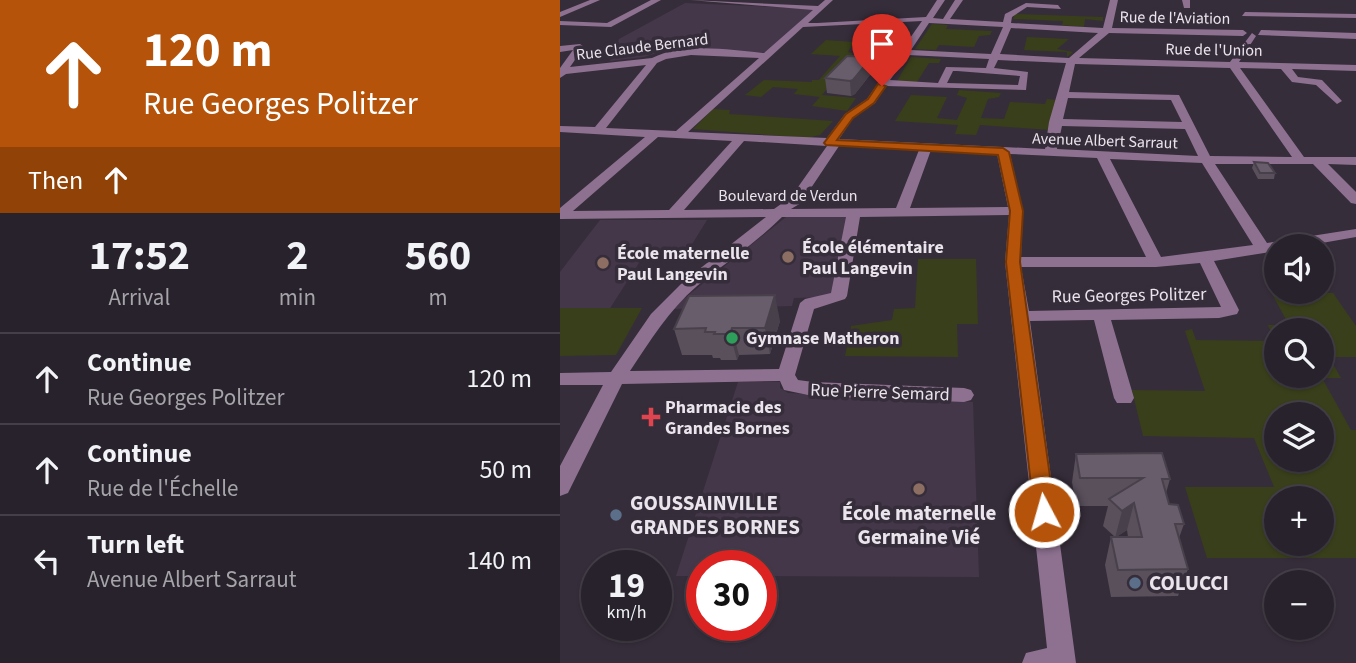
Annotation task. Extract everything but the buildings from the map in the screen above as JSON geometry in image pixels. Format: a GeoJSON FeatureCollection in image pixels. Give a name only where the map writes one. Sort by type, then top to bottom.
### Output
{"type":"FeatureCollection","features":[{"type":"Feature","properties":{"kind":"street"},"geometry":{"type":"LineString","coordinates":[[560,15],[596,0]]}},
{"type":"Feature","properties":{"kind":"street"},"geometry":{"type":"LineString","coordinates":[[560,23],[608,25],[657,0]]}},
{"type":"Feature","properties":{"kind":"street"},"geometry":{"type":"LineString","coordinates":[[694,0],[819,8]]}},
{"type":"Feature","properties":{"kind":"street"},"geometry":{"type":"LineString","coordinates":[[678,135],[829,0]]}},
{"type":"Feature","properties":{"kind":"street"},"geometry":{"type":"LineString","coordinates":[[560,487],[616,378],[657,318],[690,284],[796,200],[849,116],[871,101],[941,0]]}},
{"type":"Feature","properties":{"kind":"street"},"geometry":{"type":"LineString","coordinates":[[945,21],[959,0]]}},
{"type":"Feature","properties":{"kind":"street"},"geometry":{"type":"LineString","coordinates":[[1050,154],[1055,122],[1071,61],[1106,30],[1114,0]]}},
{"type":"Feature","properties":{"kind":"street"},"geometry":{"type":"LineString","coordinates":[[989,70],[1010,13],[1026,3],[1058,7]]}},
{"type":"Feature","properties":{"kind":"street"},"geometry":{"type":"LineString","coordinates":[[1301,161],[1233,65],[1252,33],[1244,10],[1356,16]]}},
{"type":"Feature","properties":{"kind":"street","name":"Rue de l'Aviation"},"geometry":{"type":"LineString","coordinates":[[801,25],[837,27],[898,18],[1106,30],[1356,36]]}},
{"type":"Feature","properties":{"kind":"street"},"geometry":{"type":"LineString","coordinates":[[569,33],[586,25]]}},
{"type":"Feature","properties":{"kind":"street"},"geometry":{"type":"LineString","coordinates":[[560,49],[579,47],[562,73]]}},
{"type":"Feature","properties":{"kind":"street","name":"Rue Claude Bernard"},"geometry":{"type":"LineString","coordinates":[[562,73],[654,61],[664,56],[698,52],[765,56]]}},
{"type":"Feature","properties":{"kind":"street","name":"Rue de l'Union"},"geometry":{"type":"LineString","coordinates":[[906,52],[1071,61],[1356,68]]}},
{"type":"Feature","properties":{"kind":"street"},"geometry":{"type":"LineString","coordinates":[[598,131],[654,61]]}},
{"type":"Feature","properties":{"kind":"street"},"geometry":{"type":"LineString","coordinates":[[1284,66],[1295,80],[1320,82],[1337,101]]}},
{"type":"Feature","properties":{"kind":"street"},"geometry":{"type":"LineString","coordinates":[[884,83],[941,86],[1022,88],[1024,74],[949,69],[941,86]]}},
{"type":"Feature","properties":{"kind":"street"},"geometry":{"type":"LineString","coordinates":[[1063,95],[1175,97],[1206,160],[1261,246]]}},
{"type":"Feature","properties":{"kind":"street"},"geometry":{"type":"LineString","coordinates":[[1055,122],[1190,126]]}},
{"type":"Feature","properties":{"kind":"street","name":"Avenue Albert Sarraut"},"geometry":{"type":"LineString","coordinates":[[562,131],[1206,160],[1356,161]]}},
{"type":"Feature","properties":{"kind":"street"},"geometry":{"type":"LineString","coordinates":[[560,215],[655,134]]}},
{"type":"Feature","properties":{"kind":"street"},"geometry":{"type":"LineString","coordinates":[[673,214],[741,138]]}},
{"type":"Feature","properties":{"kind":"street"},"geometry":{"type":"LineString","coordinates":[[901,212],[926,148]]}},
{"type":"Feature","properties":{"kind":"street"},"geometry":{"type":"LineString","coordinates":[[1003,152],[1016,211],[1013,262],[1021,316],[1053,662]]}},
{"type":"Feature","properties":{"kind":"street"},"geometry":{"type":"LineString","coordinates":[[1102,156],[1156,262]]}},
{"type":"Feature","properties":{"kind":"street"},"geometry":{"type":"LineString","coordinates":[[1317,161],[1356,200]]}},
{"type":"Feature","properties":{"kind":"street","name":"Boulevard de Verdun"},"geometry":{"type":"LineString","coordinates":[[560,215],[1016,211]]}},
{"type":"Feature","properties":{"kind":"street","name":"Rue Pierre Semard"},"geometry":{"type":"LineString","coordinates":[[857,212],[853,216],[839,296],[811,303],[806,307],[786,375],[791,385],[801,388],[964,395]]}},
{"type":"Feature","properties":{"kind":"street"},"geometry":{"type":"LineString","coordinates":[[1013,262],[1156,262],[1356,233]]}},
{"type":"Feature","properties":{"kind":"street","name":"Rue Georges Politzer"},"geometry":{"type":"LineString","coordinates":[[1021,316],[1219,313],[1231,310],[1214,272],[1203,257]]}},
{"type":"Feature","properties":{"kind":"street"},"geometry":{"type":"LineString","coordinates":[[1101,315],[1124,398]]}},
{"type":"Feature","properties":{"kind":"street"},"geometry":{"type":"LineString","coordinates":[[560,379],[786,375]]}},
{"type":"Feature","properties":{"kind":"shaded area"},"geometry":{"type":"Polygon","coordinates":[[[685,3],[816,9],[768,52],[660,52],[610,61],[619,39],[685,3]]]}},
{"type":"Feature","properties":{"kind":"shaded area","name":"École élémentaire Paul Langevin"},"geometry":{"type":"Polygon","coordinates":[[[848,216],[834,297],[794,298],[792,306],[671,309],[786,217],[848,216]]]}},
{"type":"Feature","properties":{"kind":"shaded area","name":"École maternelle Paul Langevin"},"geometry":{"type":"Polygon","coordinates":[[[600,220],[707,220],[686,254],[644,255],[607,313],[560,314],[560,272],[600,220]]]}},
{"type":"Feature","properties":{"kind":"shaded area"},"geometry":{"type":"Polygon","coordinates":[[[738,382],[780,382],[780,388],[788,393],[973,402],[979,577],[777,576],[777,550],[686,550],[686,576],[676,576],[738,382]]]}},
{"type":"Feature","properties":{"kind":"green space"},"geometry":{"type":"Polygon","coordinates":[[[1015,14],[1103,17],[1103,21],[1085,19],[1084,27],[1062,25],[1063,21],[1013,19],[1015,14]]]}},
{"type":"Feature","properties":{"kind":"green space"},"geometry":{"type":"Polygon","coordinates":[[[932,24],[948,25],[946,29],[992,31],[990,35],[979,36],[974,47],[939,45],[936,50],[915,49],[932,24]]]}},
{"type":"Feature","properties":{"kind":"green space"},"geometry":{"type":"Polygon","coordinates":[[[1027,37],[1069,39],[1057,49],[1073,52],[1067,57],[1067,52],[1024,50],[1027,37]]]}},
{"type":"Feature","properties":{"kind":"green space"},"geometry":{"type":"Polygon","coordinates":[[[826,40],[854,42],[848,52],[852,53],[853,57],[822,95],[856,98],[847,111],[812,106],[820,97],[794,94],[798,89],[773,87],[761,97],[745,95],[764,80],[819,80],[840,56],[811,54],[826,40]]]}},
{"type":"Feature","properties":{"kind":"green space"},"geometry":{"type":"Polygon","coordinates":[[[911,57],[941,59],[939,63],[929,63],[917,82],[897,81],[911,57]]]}},
{"type":"Feature","properties":{"kind":"green space"},"geometry":{"type":"Polygon","coordinates":[[[959,90],[1001,93],[999,97],[988,99],[981,118],[1004,119],[1010,102],[1045,104],[1047,99],[1056,100],[1050,130],[980,125],[976,135],[955,134],[958,125],[895,121],[911,95],[947,97],[937,118],[957,120],[967,98],[957,95],[959,90]]]}},
{"type":"Feature","properties":{"kind":"green space"},"geometry":{"type":"Polygon","coordinates":[[[713,109],[730,110],[729,114],[833,121],[820,135],[807,138],[693,129],[713,109]]]}},
{"type":"Feature","properties":{"kind":"green space"},"geometry":{"type":"Polygon","coordinates":[[[918,259],[976,259],[978,324],[957,324],[958,357],[845,356],[851,326],[892,320],[894,309],[915,308],[918,259]]]}},
{"type":"Feature","properties":{"kind":"green space"},"geometry":{"type":"Polygon","coordinates":[[[1334,294],[1356,326],[1356,357],[1334,357],[1334,318],[1285,318],[1278,304],[1334,304],[1334,294]]]}},
{"type":"Feature","properties":{"kind":"green space"},"geometry":{"type":"Polygon","coordinates":[[[560,308],[642,308],[616,355],[560,356],[560,308]]]}},
{"type":"Feature","properties":{"kind":"green space"},"geometry":{"type":"Polygon","coordinates":[[[1192,329],[1196,340],[1264,341],[1264,388],[1328,388],[1351,430],[1356,430],[1356,558],[1207,558],[1185,487],[1264,487],[1264,556],[1334,556],[1334,486],[1274,486],[1268,472],[1334,472],[1334,402],[1264,402],[1264,462],[1254,438],[1143,436],[1132,390],[1205,391],[1185,331],[1192,329]]]}},
{"type":"Feature","properties":{"kind":"green space"},"geometry":{"type":"Polygon","coordinates":[[[1334,366],[1341,378],[1334,378],[1334,366]]]}},
{"type":"Feature","properties":{"kind":"place","name":"École élémentaire Paul Langevin"},"geometry":{"type":"Point","coordinates":[788,257]}},
{"type":"Feature","properties":{"kind":"place","name":"École maternelle Paul Langevin"},"geometry":{"type":"Point","coordinates":[603,263]}},
{"type":"Feature","properties":{"kind":"place","name":"Gymnase Matheron"},"geometry":{"type":"Point","coordinates":[732,338]}},
{"type":"Feature","properties":{"kind":"place","name":"Pharmacie des Grandes Bornes"},"geometry":{"type":"Point","coordinates":[651,417]}},
{"type":"Feature","properties":{"kind":"place","name":"École maternelle Germaine Vié"},"geometry":{"type":"Point","coordinates":[919,489]}},
{"type":"Feature","properties":{"kind":"place","name":"GOUSSAINVILLE GRANDES BORNES"},"geometry":{"type":"Point","coordinates":[616,515]}},
{"type":"Feature","properties":{"kind":"place","name":"COLUCCI"},"geometry":{"type":"Point","coordinates":[1135,583]}},
{"type":"Feature","properties":{"kind":"route"},"geometry":{"type":"LineString","coordinates":[[882,86],[871,101],[849,116],[830,143],[1003,152],[1016,211],[1013,262],[1044,512]]}}]}
